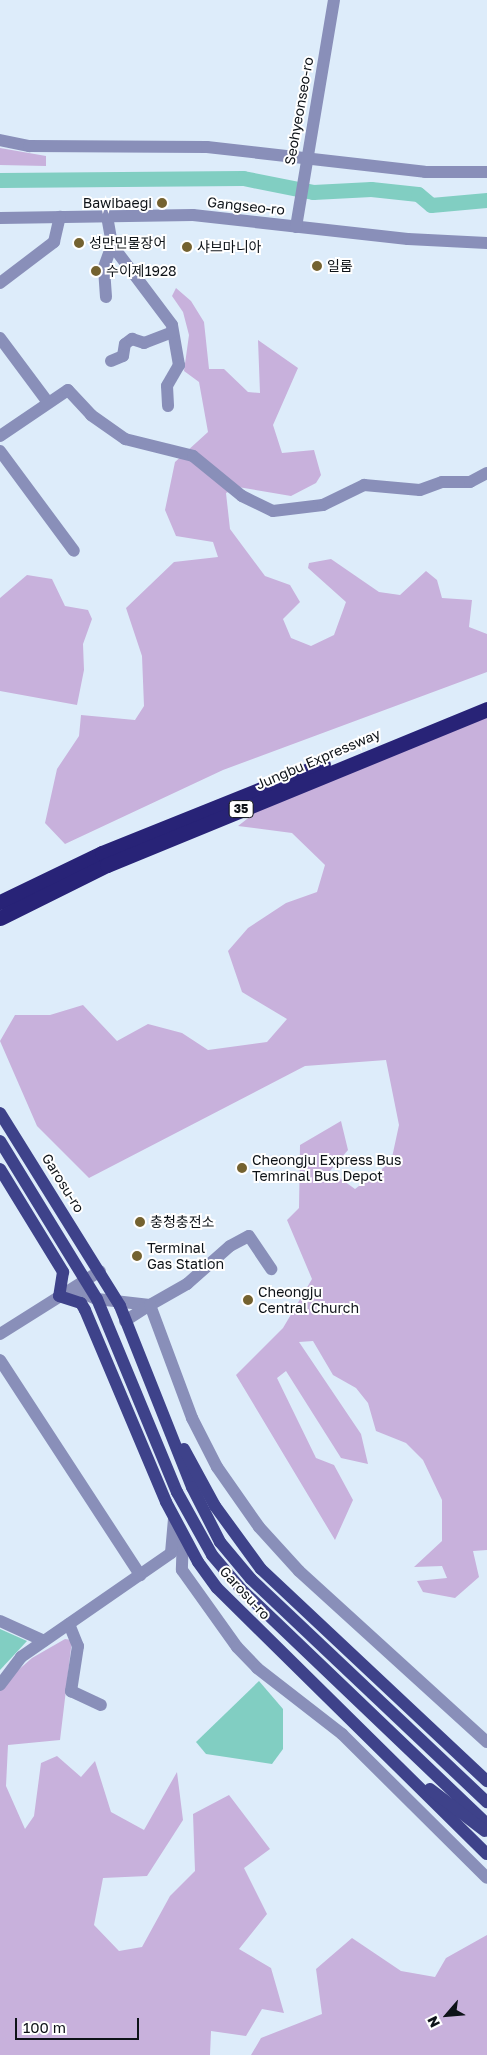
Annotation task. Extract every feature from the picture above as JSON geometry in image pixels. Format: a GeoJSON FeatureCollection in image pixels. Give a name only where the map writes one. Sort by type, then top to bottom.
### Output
{"type":"FeatureCollection","features":[{"type":"Feature","properties":{"kind":"highway","name":"Jungbu Expressway"},"geometry":{"type":"LineString","coordinates":[[0,902],[102,853],[487,699]]}},
{"type":"Feature","properties":{"kind":"highway","name":"Jungbu Expressway"},"geometry":{"type":"LineString","coordinates":[[0,918],[107,865],[487,709]]}},
{"type":"Feature","properties":{"kind":"main road","name":"Garosu-ro"},"geometry":{"type":"LineString","coordinates":[[0,1113],[100,1271],[117,1302],[199,1504],[237,1565],[487,1802]]}},
{"type":"Feature","properties":{"kind":"main road","name":"Garosu-ro"},"geometry":{"type":"LineString","coordinates":[[0,1141],[97,1299],[177,1492],[212,1555],[241,1590],[487,1824]]}},
{"type":"Feature","properties":{"kind":"main road","name":"Garosu-ro"},"geometry":{"type":"LineString","coordinates":[[0,1169],[63,1272]]}},
{"type":"Feature","properties":{"kind":"main road"},"geometry":{"type":"LineString","coordinates":[[63,1272],[60,1296],[81,1303]]}},
{"type":"Feature","properties":{"kind":"main road","name":"Garosu-ro"},"geometry":{"type":"LineString","coordinates":[[81,1303],[174,1518],[183,1536],[217,1588],[487,1854]]}},
{"type":"Feature","properties":{"kind":"main road","name":"Garosu-ro"},"geometry":{"type":"LineString","coordinates":[[149,1380],[215,1506],[262,1569],[487,1781]]}},
{"type":"Feature","properties":{"kind":"main road"},"geometry":{"type":"LineString","coordinates":[[366,1736],[487,1832]]}},
{"type":"Feature","properties":{"kind":"street","name":"Seohyeonseo-ro"},"geometry":{"type":"LineString","coordinates":[[296,227],[305,163],[334,0]]}},
{"type":"Feature","properties":{"kind":"street"},"geometry":{"type":"LineString","coordinates":[[0,140],[29,146],[207,147],[305,163],[424,172],[487,172]]}},
{"type":"Feature","properties":{"kind":"street","name":"Gangseo-ro"},"geometry":{"type":"LineString","coordinates":[[0,218],[193,215],[296,227],[487,243]]}},
{"type":"Feature","properties":{"kind":"street"},"geometry":{"type":"LineString","coordinates":[[107,216],[112,245],[172,325],[179,365],[167,386],[168,406]]}},
{"type":"Feature","properties":{"kind":"street"},"geometry":{"type":"LineString","coordinates":[[0,283],[54,242],[60,217]]}},
{"type":"Feature","properties":{"kind":"street"},"geometry":{"type":"LineString","coordinates":[[106,297],[104,268],[112,245]]}},
{"type":"Feature","properties":{"kind":"street"},"geometry":{"type":"LineString","coordinates":[[111,361],[123,356],[125,344],[132,339],[144,343],[172,332]]}},
{"type":"Feature","properties":{"kind":"street"},"geometry":{"type":"LineString","coordinates":[[0,338],[47,401]]}},
{"type":"Feature","properties":{"kind":"street"},"geometry":{"type":"LineString","coordinates":[[0,436],[61,391],[73,393],[90,415],[125,439],[193,456],[242,496],[273,512],[323,505],[364,485],[420,490],[442,482],[470,482],[487,473]]}},
{"type":"Feature","properties":{"kind":"street"},"geometry":{"type":"LineString","coordinates":[[0,452],[74,551]]}},
{"type":"Feature","properties":{"kind":"street"},"geometry":{"type":"LineString","coordinates":[[126,1321],[187,1284],[230,1246],[249,1236],[271,1269]]}},
{"type":"Feature","properties":{"kind":"street"},"geometry":{"type":"LineString","coordinates":[[0,1334],[100,1271]]}},
{"type":"Feature","properties":{"kind":"street","name":"Garosu-ro"},"geometry":{"type":"LineString","coordinates":[[63,1272],[81,1303]]}},
{"type":"Feature","properties":{"kind":"street"},"geometry":{"type":"LineString","coordinates":[[73,1289],[97,1299],[150,1305]]}},
{"type":"Feature","properties":{"kind":"street"},"geometry":{"type":"LineString","coordinates":[[150,1305],[181,1397],[217,1467],[250,1515],[299,1571],[487,1742]]}},
{"type":"Feature","properties":{"kind":"street"},"geometry":{"type":"LineString","coordinates":[[0,1360],[140,1575]]}},
{"type":"Feature","properties":{"kind":"street"},"geometry":{"type":"LineString","coordinates":[[0,1685],[21,1657],[171,1553],[174,1518]]}},
{"type":"Feature","properties":{"kind":"street"},"geometry":{"type":"LineString","coordinates":[[183,1536],[182,1570],[237,1647],[256,1668],[342,1734],[487,1878]]}},
{"type":"Feature","properties":{"kind":"street"},"geometry":{"type":"LineString","coordinates":[[0,1621],[44,1641]]}},
{"type":"Feature","properties":{"kind":"street"},"geometry":{"type":"LineString","coordinates":[[69,1624],[78,1646],[71,1692],[101,1705]]}},
{"type":"Feature","properties":{"kind":"shaded area"},"geometry":{"type":"Polygon","coordinates":[[[0,148],[46,156],[46,166],[0,165],[0,148]]]}},
{"type":"Feature","properties":{"kind":"shaded area"},"geometry":{"type":"Polygon","coordinates":[[[176,288],[191,301],[204,322],[209,369],[224,369],[248,392],[260,393],[258,340],[298,368],[273,425],[282,453],[314,450],[321,475],[316,483],[291,496],[238,487],[226,493],[230,529],[265,576],[290,585],[300,602],[283,619],[291,638],[311,646],[334,635],[346,602],[308,568],[309,563],[331,559],[379,592],[400,595],[426,571],[437,580],[442,598],[472,600],[469,627],[487,634],[487,672],[223,770],[65,844],[45,823],[57,769],[79,736],[81,715],[135,720],[144,706],[142,656],[126,608],[174,562],[218,557],[213,542],[176,536],[165,510],[175,462],[208,432],[199,382],[184,371],[189,335],[183,312],[172,296],[176,288]]]}},
{"type":"Feature","properties":{"kind":"shaded area"},"geometry":{"type":"Polygon","coordinates":[[[27,575],[52,579],[65,606],[88,610],[92,619],[83,644],[84,670],[77,705],[0,691],[0,598],[27,575]]]}},
{"type":"Feature","properties":{"kind":"shaded area"},"geometry":{"type":"Polygon","coordinates":[[[487,714],[487,1550],[473,1551],[479,1577],[455,1598],[423,1592],[417,1581],[447,1578],[442,1566],[414,1567],[442,1541],[442,1500],[423,1460],[406,1443],[376,1431],[368,1403],[356,1388],[333,1375],[313,1341],[299,1342],[361,1434],[368,1464],[341,1458],[286,1371],[277,1378],[316,1458],[334,1465],[353,1500],[335,1540],[236,1375],[283,1328],[312,1279],[287,1220],[299,1208],[300,1145],[341,1121],[348,1150],[330,1171],[355,1189],[391,1162],[399,1125],[386,1060],[305,1066],[89,1178],[37,1126],[0,1041],[15,1015],[50,1015],[83,1005],[117,1041],[148,1024],[182,1033],[208,1050],[267,1042],[287,1019],[242,992],[228,951],[248,928],[286,903],[317,892],[325,865],[292,833],[238,826],[260,809],[487,714]]]}},
{"type":"Feature","properties":{"kind":"shaded area"},"geometry":{"type":"Polygon","coordinates":[[[0,1629],[27,1641],[0,1670],[0,1629]]]}},
{"type":"Feature","properties":{"kind":"shaded area"},"geometry":{"type":"Polygon","coordinates":[[[65,1639],[72,1640],[60,1740],[8,1745],[6,1786],[25,1829],[34,1816],[41,1763],[57,1756],[81,1777],[95,1761],[111,1812],[144,1830],[177,1772],[183,1820],[147,1876],[103,1878],[94,1925],[119,1951],[142,1947],[170,1896],[195,1871],[193,1814],[229,1795],[270,1849],[244,1868],[267,1914],[239,1949],[271,1968],[284,2013],[262,2009],[246,2036],[211,2031],[210,2055],[0,2055],[0,1686],[32,1658],[65,1639]]]}},
{"type":"Feature","properties":{"kind":"shaded area"},"geometry":{"type":"Polygon","coordinates":[[[259,1681],[283,1709],[283,1749],[272,1764],[206,1754],[196,1742],[259,1681]]]}},
{"type":"Feature","properties":{"kind":"shaded area"},"geometry":{"type":"Polygon","coordinates":[[[487,1935],[487,2055],[251,2055],[261,2038],[322,2014],[316,1969],[352,1938],[401,1971],[435,1977],[446,1958],[487,1935]]]}},
{"type":"Feature","properties":{"kind":"waterway"},"geometry":{"type":"LineString","coordinates":[[0,180],[243,178],[313,192],[371,189],[418,194],[431,205],[487,200]]}},
{"type":"Feature","properties":{"kind":"place","name":"Bawibaegi"},"geometry":{"type":"Point","coordinates":[162,203]}},
{"type":"Feature","properties":{"kind":"place","name":"성만민물장어"},"geometry":{"type":"Point","coordinates":[79,243]}},
{"type":"Feature","properties":{"kind":"place","name":"샤브마니아"},"geometry":{"type":"Point","coordinates":[187,247]}},
{"type":"Feature","properties":{"kind":"place","name":"일룸"},"geometry":{"type":"Point","coordinates":[317,266]}},
{"type":"Feature","properties":{"kind":"place","name":"수이제1928"},"geometry":{"type":"Point","coordinates":[96,271]}},
{"type":"Feature","properties":{"kind":"place","name":"Cheongju Express Bus Temrinal Bus Depot"},"geometry":{"type":"Point","coordinates":[242,1168]}},
{"type":"Feature","properties":{"kind":"place","name":"충청충전소"},"geometry":{"type":"Point","coordinates":[140,1222]}},
{"type":"Feature","properties":{"kind":"place","name":"Terminal Gas Station"},"geometry":{"type":"Point","coordinates":[137,1256]}},
{"type":"Feature","properties":{"kind":"place","name":"Cheongju Central Church"},"geometry":{"type":"Point","coordinates":[248,1300]}}]}
